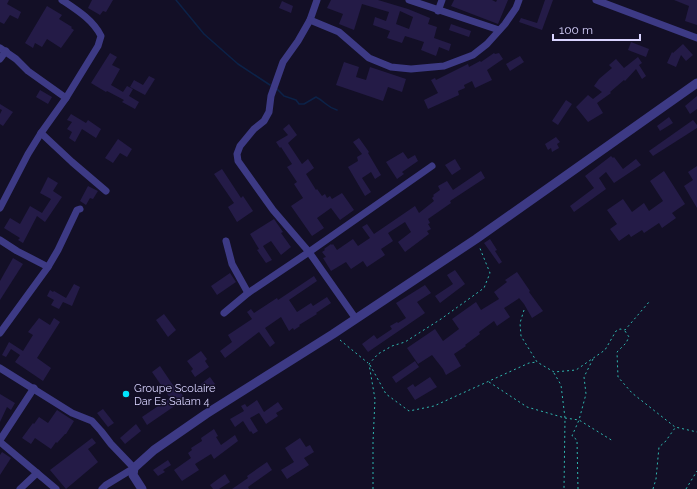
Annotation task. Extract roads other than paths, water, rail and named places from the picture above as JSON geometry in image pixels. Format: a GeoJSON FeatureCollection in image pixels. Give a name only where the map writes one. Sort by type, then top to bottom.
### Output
{"type":"FeatureCollection","features":[{"type":"Feature","properties":{"kind":"street"},"geometry":{"type":"LineString","coordinates":[[0,208],[28,154],[66,98],[98,46],[101,36],[82,14],[62,0]]}},
{"type":"Feature","properties":{"kind":"street"},"geometry":{"type":"LineString","coordinates":[[317,0],[310,20],[298,41],[283,62],[271,96],[269,112],[264,121],[254,129],[240,146],[237,154],[238,161],[265,200],[309,252],[356,319]]}},
{"type":"Feature","properties":{"kind":"street"},"geometry":{"type":"LineString","coordinates":[[408,0],[499,30]]}},
{"type":"Feature","properties":{"kind":"street"},"geometry":{"type":"LineString","coordinates":[[438,11],[442,0]]}},
{"type":"Feature","properties":{"kind":"street"},"geometry":{"type":"LineString","coordinates":[[310,20],[339,32],[369,58],[391,67],[411,69],[444,66],[472,55],[487,44],[510,18],[519,0]]}},
{"type":"Feature","properties":{"kind":"street"},"geometry":{"type":"LineString","coordinates":[[597,0],[697,38]]}},
{"type":"Feature","properties":{"kind":"street"},"geometry":{"type":"LineString","coordinates":[[0,59],[3,49],[28,71],[66,98]]}},
{"type":"Feature","properties":{"kind":"street"},"geometry":{"type":"LineString","coordinates":[[102,489],[134,468],[154,450],[206,414],[333,334],[476,239],[697,83]]}},
{"type":"Feature","properties":{"kind":"street"},"geometry":{"type":"LineString","coordinates":[[41,133],[72,162],[106,190]]}},
{"type":"Feature","properties":{"kind":"street"},"geometry":{"type":"LineString","coordinates":[[224,313],[248,293],[432,166]]}},
{"type":"Feature","properties":{"kind":"street"},"geometry":{"type":"LineString","coordinates":[[0,333],[48,266],[58,250],[77,210],[80,209]]}},
{"type":"Feature","properties":{"kind":"street"},"geometry":{"type":"LineString","coordinates":[[0,240],[17,251],[48,266]]}},
{"type":"Feature","properties":{"kind":"street"},"geometry":{"type":"LineString","coordinates":[[226,241],[232,264],[248,293]]}},
{"type":"Feature","properties":{"kind":"street"},"geometry":{"type":"LineString","coordinates":[[0,368],[72,413],[92,421],[134,468]]}},
{"type":"Feature","properties":{"kind":"street"},"geometry":{"type":"LineString","coordinates":[[34,388],[0,441],[56,489]]}},
{"type":"Feature","properties":{"kind":"street"},"geometry":{"type":"LineString","coordinates":[[134,468],[133,475],[142,489]]}},
{"type":"Feature","properties":{"kind":"street"},"geometry":{"type":"LineString","coordinates":[[20,489],[37,473]]}},
{"type":"Feature","properties":{"kind":"waterway"},"geometry":{"type":"LineString","coordinates":[[176,0],[204,34],[238,64],[270,85]]}},
{"type":"Feature","properties":{"kind":"waterway"},"geometry":{"type":"LineString","coordinates":[[277,89],[284,96],[296,100],[299,104],[304,104],[316,97],[337,110]]}},
{"type":"Feature","properties":{"kind":"place","name":"Groupe Scolaire Dar Es Salam 4"},"geometry":{"type":"Point","coordinates":[126,394]}}]}
